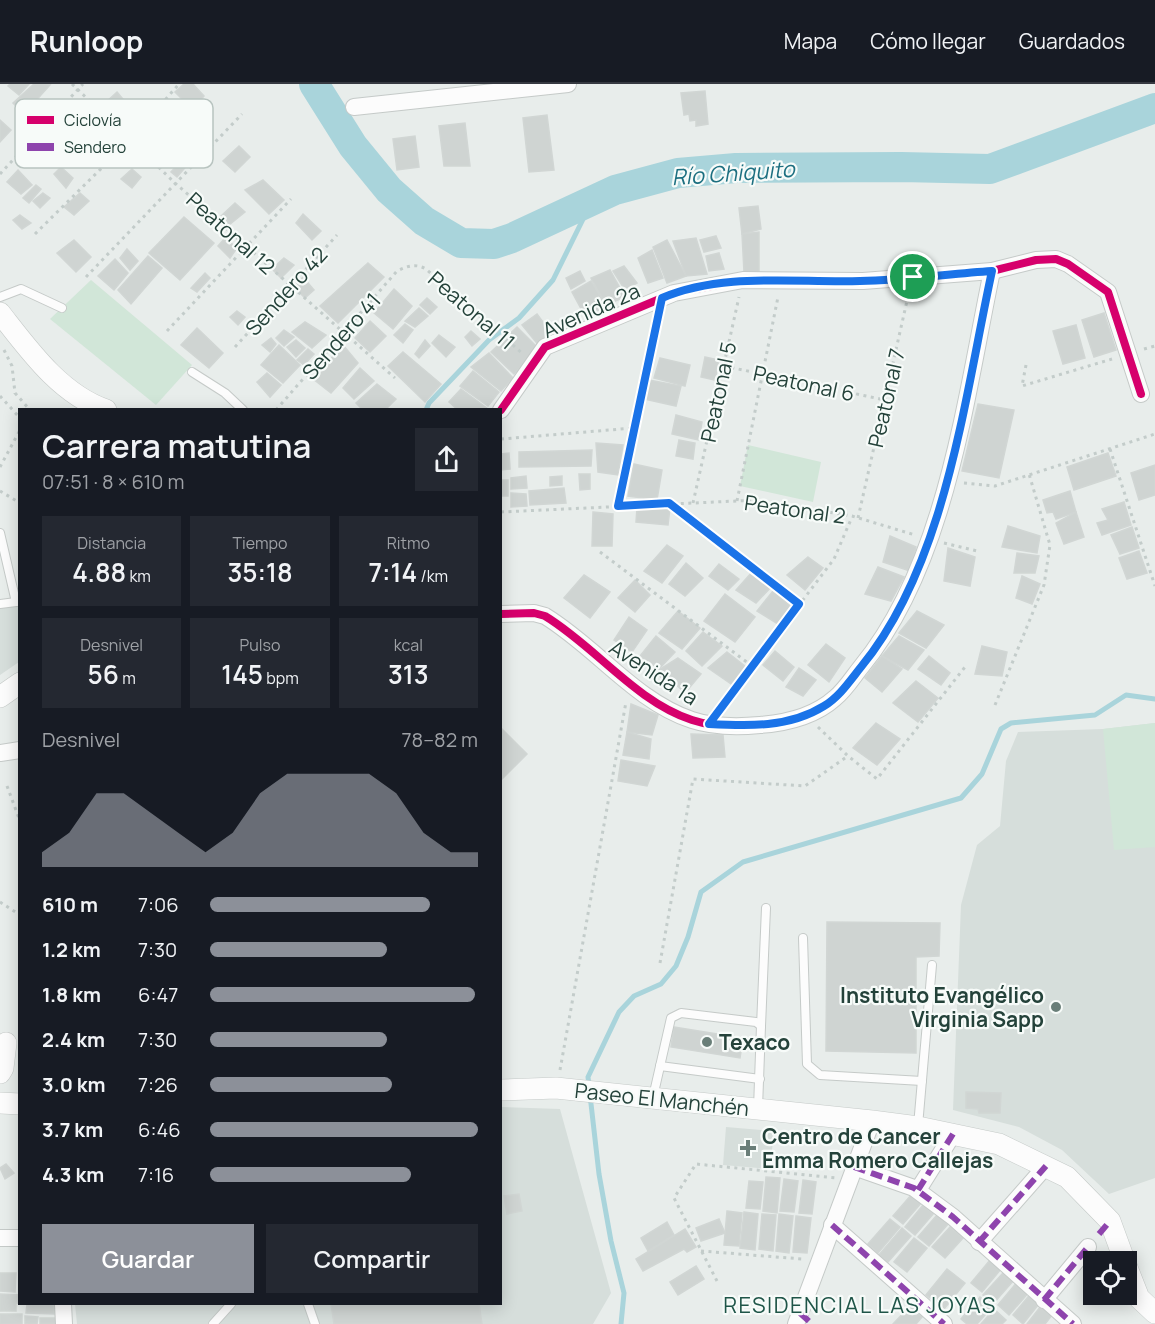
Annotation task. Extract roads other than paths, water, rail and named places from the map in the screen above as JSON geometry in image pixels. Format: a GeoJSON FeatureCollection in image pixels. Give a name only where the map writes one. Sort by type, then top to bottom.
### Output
{"type":"FeatureCollection","features":[{"type":"Feature","properties":{"kind":"street"},"geometry":{"type":"LineString","coordinates":[[354,107],[568,84]]}},
{"type":"Feature","properties":{"kind":"street","name":"Avenida 2a"},"geometry":{"type":"LineString","coordinates":[[502,409],[545,347],[674,293],[743,280],[863,281],[992,271],[1035,260],[1056,259],[1068,264],[1108,292],[1141,394]]}},
{"type":"Feature","properties":{"kind":"street","name":"Avenida 1a"},"geometry":{"type":"LineString","coordinates":[[502,614],[534,613],[545,616],[673,712],[709,724],[749,726],[782,723],[806,715],[836,698],[884,639],[910,593],[947,480],[992,271]]}},
{"type":"Feature","properties":{"kind":"street"},"geometry":{"type":"LineString","coordinates":[[3,317],[59,383],[89,404],[100,408]]}},
{"type":"Feature","properties":{"kind":"street"},"geometry":{"type":"LineString","coordinates":[[0,697],[18,684]]}},
{"type":"Feature","properties":{"kind":"street"},"geometry":{"type":"LineString","coordinates":[[0,753],[18,750]]}},
{"type":"Feature","properties":{"kind":"street"},"geometry":{"type":"LineString","coordinates":[[0,1073],[9,1045]]}},
{"type":"Feature","properties":{"kind":"street","name":"Paseo El Manchén"},"geometry":{"type":"LineString","coordinates":[[502,1090],[556,1088],[872,1121],[918,1127],[999,1144],[1067,1177],[1105,1228],[1119,1251]]}},
{"type":"Feature","properties":{"kind":"street"},"geometry":{"type":"LineString","coordinates":[[0,1103],[18,1104]]}},
{"type":"Feature","properties":{"kind":"street"},"geometry":{"type":"LineString","coordinates":[[803,1320],[819,1260],[872,1121]]}},
{"type":"Feature","properties":{"kind":"street"},"geometry":{"type":"LineString","coordinates":[[918,1191],[953,1134]]}},
{"type":"Feature","properties":{"kind":"street"},"geometry":{"type":"LineString","coordinates":[[980,1242],[1046,1166]]}},
{"type":"Feature","properties":{"kind":"street"},"geometry":{"type":"LineString","coordinates":[[852,1173],[918,1191],[1073,1324]]}},
{"type":"Feature","properties":{"kind":"street"},"geometry":{"type":"LineString","coordinates":[[832,1225],[944,1324]]}},
{"type":"Feature","properties":{"kind":"street"},"geometry":{"type":"LineString","coordinates":[[0,1239],[18,1238]]}},
{"type":"Feature","properties":{"kind":"street"},"geometry":{"type":"LineString","coordinates":[[1044,1300],[1088,1247]]}},
{"type":"Feature","properties":{"kind":"street","name":"Paseo El Manchén"},"geometry":{"type":"LineString","coordinates":[[1137,1293],[1139,1298],[1155,1313]]}},
{"type":"Feature","properties":{"kind":"street"},"geometry":{"type":"LineString","coordinates":[[63,1305],[64,1324]]}},
{"type":"Feature","properties":{"kind":"lane"},"geometry":{"type":"LineString","coordinates":[[0,297],[21,290],[62,308]]}},
{"type":"Feature","properties":{"kind":"lane"},"geometry":{"type":"LineString","coordinates":[[192,372],[225,393],[241,408]]}},
{"type":"Feature","properties":{"kind":"lane"},"geometry":{"type":"LineString","coordinates":[[0,533],[18,601],[0,604]]}},
{"type":"Feature","properties":{"kind":"lane"},"geometry":{"type":"LineString","coordinates":[[758,1109],[766,908]]}},
{"type":"Feature","properties":{"kind":"lane"},"geometry":{"type":"LineString","coordinates":[[803,938],[807,1064],[820,1075],[922,1081]]}},
{"type":"Feature","properties":{"kind":"lane"},"geometry":{"type":"LineString","coordinates":[[918,1127],[932,965]]}},
{"type":"Feature","properties":{"kind":"lane"},"geometry":{"type":"LineString","coordinates":[[652,1098],[671,1018],[675,1014],[745,1021],[761,1026]]}},
{"type":"Feature","properties":{"kind":"lane"},"geometry":{"type":"LineString","coordinates":[[660,1066],[760,1079]]}},
{"type":"Feature","properties":{"kind":"lane"},"geometry":{"type":"LineString","coordinates":[[213,1324],[230,1305]]}},
{"type":"Feature","properties":{"kind":"lane"},"geometry":{"type":"LineString","coordinates":[[308,1305],[315,1324]]}},
{"type":"Feature","properties":{"kind":"waterway","name":"Río Chiquito"},"geometry":{"type":"LineString","coordinates":[[314,84],[353,146],[389,190],[424,221],[461,243],[494,244],[512,238],[615,190],[678,173],[736,168],[990,169],[1155,108]]}},
{"type":"Feature","properties":{"kind":"waterway"},"geometry":{"type":"LineString","coordinates":[[427,408],[489,340],[519,318],[553,280],[592,201]]}},
{"type":"Feature","properties":{"kind":"waterway"},"geometry":{"type":"LineString","coordinates":[[589,1086],[588,1077],[619,1012],[634,996],[661,984],[676,966],[688,937],[701,892],[743,862],[961,798],[982,774],[1001,729],[1011,723],[1095,715],[1126,695],[1155,699]]}},
{"type":"Feature","properties":{"kind":"waterway"},"geometry":{"type":"LineString","coordinates":[[590,1095],[599,1174],[611,1241],[624,1293],[621,1324]]}},
{"type":"Feature","properties":{"kind":"place","name":"Instituto Evangélico Virginia Sapp"},"geometry":{"type":"Point","coordinates":[1056,1007]}},
{"type":"Feature","properties":{"kind":"place","name":"Texaco"},"geometry":{"type":"Point","coordinates":[707,1042]}},
{"type":"Feature","properties":{"kind":"place","name":"Centro de Cancer Emma Romero Callejas"},"geometry":{"type":"Point","coordinates":[748,1148]}},
{"type":"Feature","properties":{"kind":"district","name":"RESIDENCIAL LAS JOYAS"},"geometry":{"type":"Point","coordinates":[860,1305]}}]}
